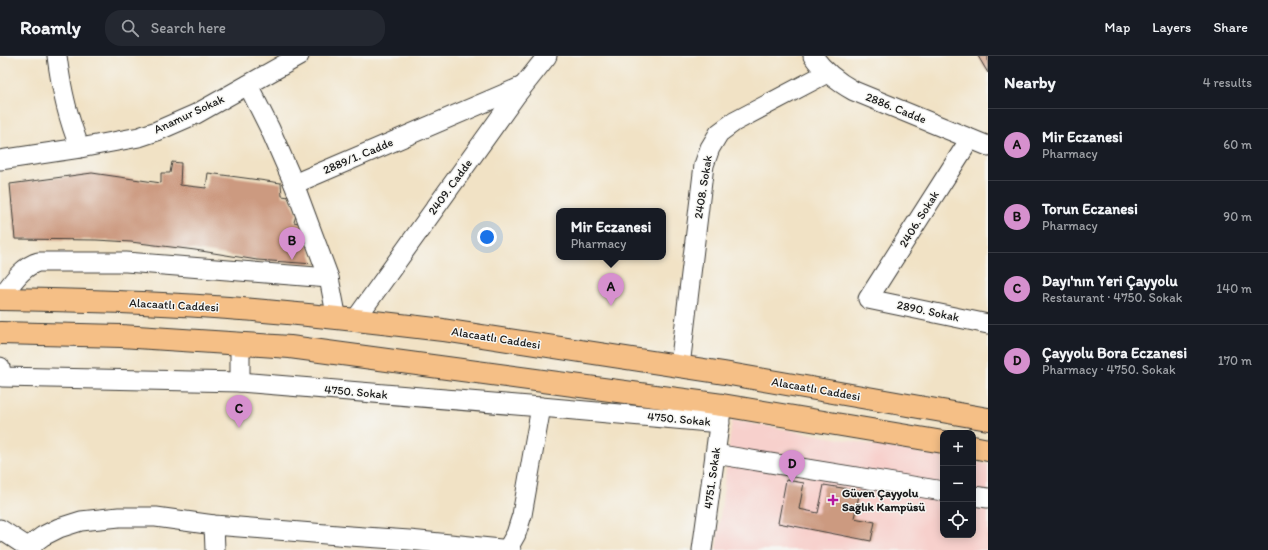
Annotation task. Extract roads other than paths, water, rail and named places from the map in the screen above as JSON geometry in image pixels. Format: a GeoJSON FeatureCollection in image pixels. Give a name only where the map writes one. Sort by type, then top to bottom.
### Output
{"type":"FeatureCollection","features":[{"type":"Feature","properties":{"kind":"main road","name":"Alacaatlı Caddesi"},"geometry":{"type":"LineString","coordinates":[[0,299],[105,301],[182,305],[443,330],[986,414]]}},
{"type":"Feature","properties":{"kind":"main road"},"geometry":{"type":"LineString","coordinates":[[0,333],[121,336],[290,347],[721,414],[940,442]]}},
{"type":"Feature","properties":{"kind":"main road"},"geometry":{"type":"LineString","coordinates":[[976,448],[988,450]]}},
{"type":"Feature","properties":{"kind":"street"},"geometry":{"type":"LineString","coordinates":[[57,56],[63,94],[80,148]]}},
{"type":"Feature","properties":{"kind":"street","name":"Anamur Sokak"},"geometry":{"type":"LineString","coordinates":[[0,160],[80,148],[139,137],[157,131],[196,114],[299,56]]}},
{"type":"Feature","properties":{"kind":"street","name":"2886. Cadde"},"geometry":{"type":"LineString","coordinates":[[813,56],[840,84],[988,146]]}},
{"type":"Feature","properties":{"kind":"street","name":"2409. Cadde"},"geometry":{"type":"LineString","coordinates":[[346,320],[523,86],[539,59]]}},
{"type":"Feature","properties":{"kind":"street","name":"2408. Sokak"},"geometry":{"type":"LineString","coordinates":[[680,366],[704,165],[710,148],[719,133],[734,122],[828,73]]}},
{"type":"Feature","properties":{"kind":"street"},"geometry":{"type":"LineString","coordinates":[[248,85],[270,129],[294,184],[346,320]]}},
{"type":"Feature","properties":{"kind":"street","name":"2889/1. Cadde"},"geometry":{"type":"LineString","coordinates":[[294,184],[523,86]]}},
{"type":"Feature","properties":{"kind":"street","name":"2406. Sokak"},"geometry":{"type":"LineString","coordinates":[[868,299],[970,139]]}},
{"type":"Feature","properties":{"kind":"street"},"geometry":{"type":"LineString","coordinates":[[0,299],[27,266],[38,262],[126,262],[329,278]]}},
{"type":"Feature","properties":{"kind":"street","name":"2890. Sokak"},"geometry":{"type":"LineString","coordinates":[[868,299],[988,324]]}},
{"type":"Feature","properties":{"kind":"street"},"geometry":{"type":"LineString","coordinates":[[240,344],[240,382]]}},
{"type":"Feature","properties":{"kind":"street","name":"4750. Sokak"},"geometry":{"type":"LineString","coordinates":[[0,366],[2,377],[240,382],[542,406],[721,414]]}},
{"type":"Feature","properties":{"kind":"street"},"geometry":{"type":"LineString","coordinates":[[508,550],[516,534],[522,515],[542,406]]}},
{"type":"Feature","properties":{"kind":"street","name":"4751. Sokak"},"geometry":{"type":"LineString","coordinates":[[702,550],[721,414]]}},
{"type":"Feature","properties":{"kind":"street"},"geometry":{"type":"LineString","coordinates":[[715,454],[940,491]]}},
{"type":"Feature","properties":{"kind":"street"},"geometry":{"type":"LineString","coordinates":[[976,496],[988,498]]}},
{"type":"Feature","properties":{"kind":"street"},"geometry":{"type":"LineString","coordinates":[[4,537],[30,548],[43,536],[59,528],[80,521],[119,517],[156,517],[349,543],[511,550]]}},
{"type":"Feature","properties":{"kind":"street"},"geometry":{"type":"LineString","coordinates":[[214,525],[216,550]]}},
{"type":"Feature","properties":{"kind":"place","name":"Torun Eczanesi"},"geometry":{"type":"Point","coordinates":[292,260]}},
{"type":"Feature","properties":{"kind":"place","name":"Mir Eczanesi"},"geometry":{"type":"Point","coordinates":[611,306]}},
{"type":"Feature","properties":{"kind":"place","name":"Dayı'nın Yeri Çayyolu"},"geometry":{"type":"Point","coordinates":[239,428]}},
{"type":"Feature","properties":{"kind":"place","name":"Çayyolu Bora Eczanesi"},"geometry":{"type":"Point","coordinates":[792,483]}},
{"type":"Feature","properties":{"kind":"place","name":"Güven Çayyolu Sağlık Kampüsü"},"geometry":{"type":"Point","coordinates":[833,500]}}]}
